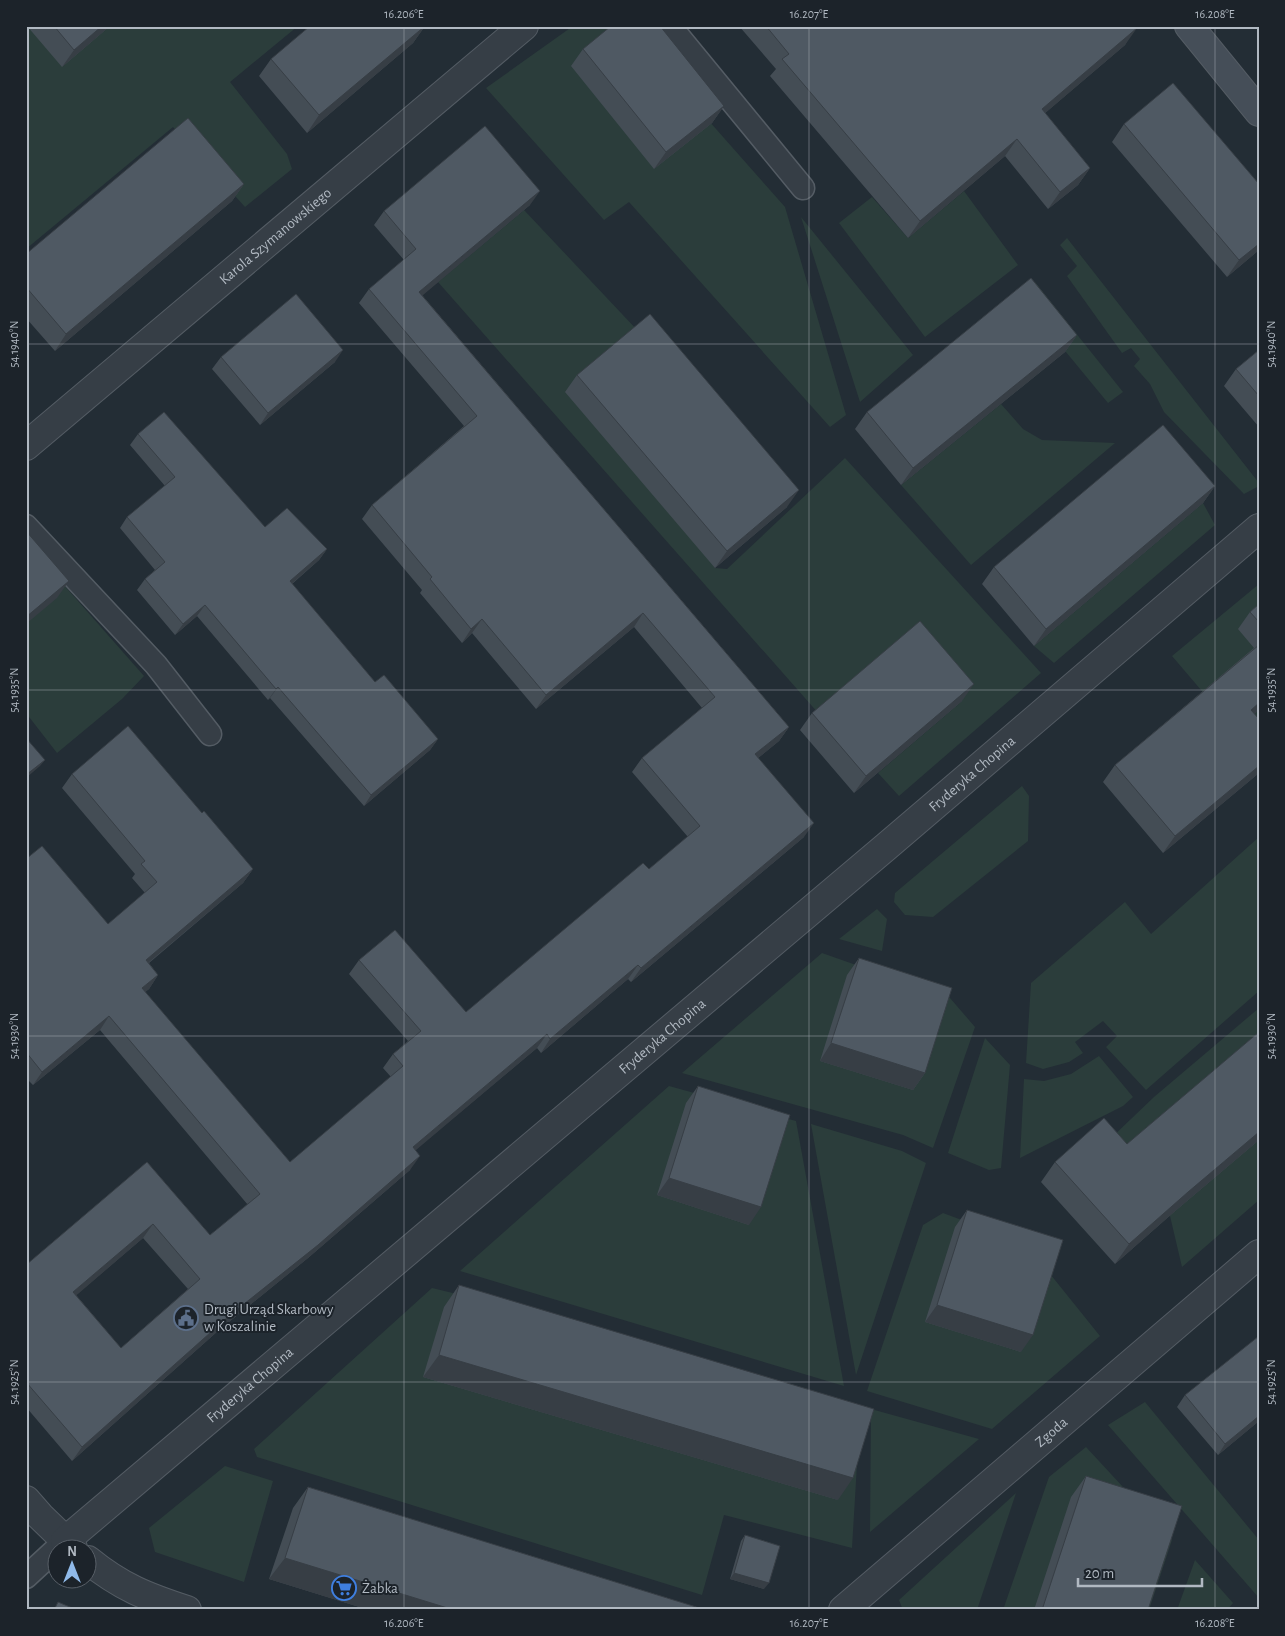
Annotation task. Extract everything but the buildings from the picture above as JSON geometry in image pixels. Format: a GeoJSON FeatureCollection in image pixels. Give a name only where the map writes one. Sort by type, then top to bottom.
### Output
{"type":"FeatureCollection","features":[{"type":"Feature","properties":{"kind":"main road"},"geometry":{"type":"LineString","coordinates":[[1189,26],[1259,112]]}},
{"type":"Feature","properties":{"kind":"street","name":"Karola Szymanowskiego"},"geometry":{"type":"LineString","coordinates":[[26,446],[524,26]]}},
{"type":"Feature","properties":{"kind":"street","name":"Fryderyka Chopina"},"geometry":{"type":"LineString","coordinates":[[77,1538],[1259,528]]}},
{"type":"Feature","properties":{"kind":"street","name":"Zgoda"},"geometry":{"type":"LineString","coordinates":[[843,1610],[1259,1254]]}},
{"type":"Feature","properties":{"kind":"street"},"geometry":{"type":"LineString","coordinates":[[26,1500],[62,1538]]}},
{"type":"Feature","properties":{"kind":"street"},"geometry":{"type":"LineString","coordinates":[[98,1568],[129,1589],[187,1610]]}},
{"type":"Feature","properties":{"kind":"lane"},"geometry":{"type":"LineString","coordinates":[[670,26],[803,188]]}},
{"type":"Feature","properties":{"kind":"lane"},"geometry":{"type":"LineString","coordinates":[[26,526],[156,665],[210,734]]}},
{"type":"Feature","properties":{"kind":"lane"},"geometry":{"type":"LineString","coordinates":[[26,1577],[48,1561]]}},
{"type":"Feature","properties":{"kind":"shaded area"},"geometry":{"type":"Polygon","coordinates":[[[26,26],[298,26],[230,82],[287,154],[292,169],[245,207],[173,127],[26,249],[26,26]]]}},
{"type":"Feature","properties":{"kind":"shaded area"},"geometry":{"type":"Polygon","coordinates":[[[573,26],[625,26],[785,207],[846,415],[830,427],[629,202],[604,220],[486,88],[573,26]]]}},
{"type":"Feature","properties":{"kind":"shaded area"},"geometry":{"type":"Polygon","coordinates":[[[964,191],[1018,265],[925,337],[839,223],[872,197],[908,238],[964,191]]]}},
{"type":"Feature","properties":{"kind":"shaded area"},"geometry":{"type":"Polygon","coordinates":[[[524,210],[638,331],[715,568],[727,569],[845,458],[1041,673],[899,796],[878,773],[962,701],[819,714],[438,282],[524,210]]]}},
{"type":"Feature","properties":{"kind":"shaded area"},"geometry":{"type":"Polygon","coordinates":[[[801,217],[913,355],[860,402],[801,217]]]}},
{"type":"Feature","properties":{"kind":"shaded area"},"geometry":{"type":"Polygon","coordinates":[[[1067,238],[1259,483],[1259,486],[1244,494],[1164,412],[1150,384],[1134,366],[1140,359],[1131,348],[1122,353],[1067,276],[1077,266],[1060,245],[1067,238]]]}},
{"type":"Feature","properties":{"kind":"shaded area"},"geometry":{"type":"Polygon","coordinates":[[[1035,282],[1123,392],[1108,403],[1019,295],[1035,282]]]}},
{"type":"Feature","properties":{"kind":"shaded area"},"geometry":{"type":"Polygon","coordinates":[[[1001,404],[1023,429],[1042,440],[1115,443],[971,565],[901,485],[1001,404]]]}},
{"type":"Feature","properties":{"kind":"shaded area"},"geometry":{"type":"Polygon","coordinates":[[[1203,503],[1215,525],[1054,663],[1034,646],[1203,503]]]}},
{"type":"Feature","properties":{"kind":"shaded area"},"geometry":{"type":"Polygon","coordinates":[[[26,542],[144,676],[122,699],[57,753],[26,713],[26,542]]]}},
{"type":"Feature","properties":{"kind":"shaded area"},"geometry":{"type":"Polygon","coordinates":[[[1259,584],[1259,758],[1172,656],[1259,584]]]}},
{"type":"Feature","properties":{"kind":"shaded area"},"geometry":{"type":"Polygon","coordinates":[[[1022,786],[1029,796],[1028,841],[933,917],[905,915],[894,902],[895,893],[1022,786]]]}},
{"type":"Feature","properties":{"kind":"shaded area"},"geometry":{"type":"Polygon","coordinates":[[[1259,837],[1259,991],[1146,1090],[1106,1047],[1117,1036],[1103,1021],[1075,1042],[1083,1053],[1069,1062],[1043,1069],[1026,1063],[1031,983],[1125,902],[1151,934],[1259,837]]]}},
{"type":"Feature","properties":{"kind":"shaded area"},"geometry":{"type":"Polygon","coordinates":[[[877,909],[887,919],[882,951],[839,939],[877,909]]]}},
{"type":"Feature","properties":{"kind":"shaded area"},"geometry":{"type":"Polygon","coordinates":[[[822,953],[950,998],[975,1027],[933,1148],[903,1135],[682,1073],[822,953]]]}},
{"type":"Feature","properties":{"kind":"shaded area"},"geometry":{"type":"Polygon","coordinates":[[[1259,1008],[1259,1200],[1182,1267],[1170,1216],[1164,1220],[1090,1138],[1109,1140],[1154,1097],[1259,1008]]]}},
{"type":"Feature","properties":{"kind":"shaded area"},"geometry":{"type":"Polygon","coordinates":[[[985,1038],[1010,1065],[1001,1168],[989,1170],[948,1153],[985,1038]]]}},
{"type":"Feature","properties":{"kind":"shaded area"},"geometry":{"type":"Polygon","coordinates":[[[1099,1056],[1133,1097],[1123,1106],[1020,1158],[1024,1079],[1044,1081],[1071,1074],[1099,1056]]]}},
{"type":"Feature","properties":{"kind":"shaded area"},"geometry":{"type":"Polygon","coordinates":[[[669,1086],[796,1121],[844,1386],[460,1271],[669,1086]]]}},
{"type":"Feature","properties":{"kind":"shaded area"},"geometry":{"type":"Polygon","coordinates":[[[811,1124],[902,1151],[926,1163],[856,1375],[811,1124]]]}},
{"type":"Feature","properties":{"kind":"shaded area"},"geometry":{"type":"Polygon","coordinates":[[[943,1213],[1026,1244],[1100,1336],[992,1429],[867,1391],[923,1225],[943,1213]]]}},
{"type":"Feature","properties":{"kind":"shaded area"},"geometry":{"type":"Polygon","coordinates":[[[432,1288],[461,1295],[859,1431],[852,1548],[724,1515],[702,1595],[257,1457],[254,1449],[432,1288]]]}},
{"type":"Feature","properties":{"kind":"shaded area"},"geometry":{"type":"Polygon","coordinates":[[[1145,1402],[1259,1540],[1259,1598],[1108,1425],[1145,1402]]]}},
{"type":"Feature","properties":{"kind":"shaded area"},"geometry":{"type":"Polygon","coordinates":[[[871,1409],[979,1439],[870,1532],[871,1409]]]}},
{"type":"Feature","properties":{"kind":"shaded area"},"geometry":{"type":"Polygon","coordinates":[[[1086,1447],[1172,1540],[1149,1610],[1003,1610],[1049,1477],[1086,1447]]]}},
{"type":"Feature","properties":{"kind":"shaded area"},"geometry":{"type":"Polygon","coordinates":[[[225,1466],[273,1481],[244,1582],[155,1552],[149,1528],[225,1466]]]}},
{"type":"Feature","properties":{"kind":"shaded area"},"geometry":{"type":"Polygon","coordinates":[[[1016,1493],[977,1610],[903,1610],[899,1600],[1016,1493]]]}},
{"type":"Feature","properties":{"kind":"shaded area"},"geometry":{"type":"Polygon","coordinates":[[[1195,1560],[1233,1603],[1227,1610],[1177,1610],[1195,1560]]]}},
{"type":"Feature","properties":{"kind":"place","name":"Drugi Urząd Skarbowy w Koszalinie"},"geometry":{"type":"Point","coordinates":[186,1318]}},
{"type":"Feature","properties":{"kind":"place","name":"Żabka"},"geometry":{"type":"Point","coordinates":[344,1588]}}]}
